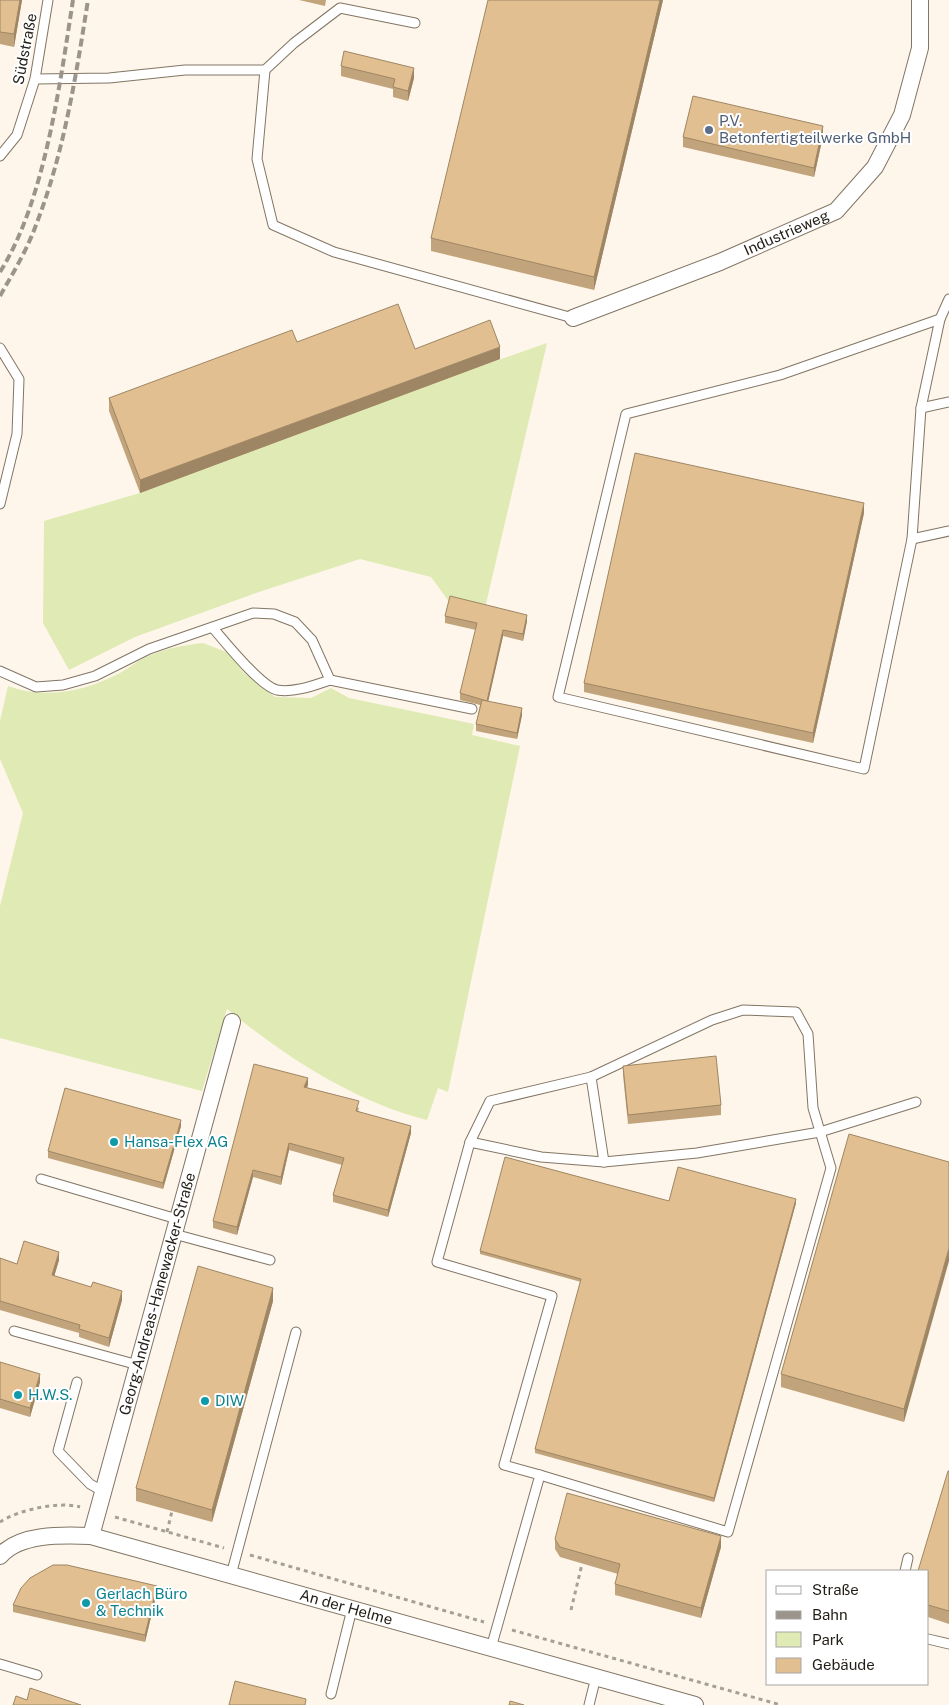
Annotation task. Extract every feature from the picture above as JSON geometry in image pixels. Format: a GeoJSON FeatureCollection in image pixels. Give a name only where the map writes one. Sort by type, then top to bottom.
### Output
{"type":"FeatureCollection","features":[{"type":"Feature","properties":{"kind":"street","name":"Industrieweg"},"geometry":{"type":"LineString","coordinates":[[573,318],[720,262],[836,211],[876,167],[902,115],[920,48],[920,0]]}},
{"type":"Feature","properties":{"kind":"street","name":"Georg-Andreas-Hanewacker-Straße"},"geometry":{"type":"LineString","coordinates":[[91,1536],[232,1022]]}},
{"type":"Feature","properties":{"kind":"street","name":"An der Helme"},"geometry":{"type":"LineString","coordinates":[[0,1556],[4,1552],[30,1540],[57,1534],[91,1536],[695,1705]]}},
{"type":"Feature","properties":{"kind":"lane","name":"Südstraße"},"geometry":{"type":"LineString","coordinates":[[0,156],[17,135],[35,79],[48,0]]}},
{"type":"Feature","properties":{"kind":"lane"},"geometry":{"type":"LineString","coordinates":[[415,23],[340,8],[294,43],[265,70],[257,159],[273,225],[334,252],[573,318]]}},
{"type":"Feature","properties":{"kind":"lane"},"geometry":{"type":"LineString","coordinates":[[35,79],[109,78],[185,70],[265,70]]}},
{"type":"Feature","properties":{"kind":"lane"},"geometry":{"type":"LineString","coordinates":[[940,319],[780,375],[626,414],[558,697],[864,769],[912,540],[921,408],[940,319],[949,299]]}},
{"type":"Feature","properties":{"kind":"lane"},"geometry":{"type":"LineString","coordinates":[[0,348],[19,379],[17,434],[0,504]]}},
{"type":"Feature","properties":{"kind":"lane"},"geometry":{"type":"LineString","coordinates":[[921,408],[949,402]]}},
{"type":"Feature","properties":{"kind":"lane"},"geometry":{"type":"LineString","coordinates":[[912,540],[949,531]]}},
{"type":"Feature","properties":{"kind":"lane"},"geometry":{"type":"LineString","coordinates":[[0,671],[36,687],[63,686],[95,676],[149,649],[253,613],[274,614],[295,622],[312,640],[330,680]]}},
{"type":"Feature","properties":{"kind":"lane"},"geometry":{"type":"LineString","coordinates":[[213,628],[256,676],[277,690],[307,688],[330,680],[472,709]]}},
{"type":"Feature","properties":{"kind":"lane"},"geometry":{"type":"LineString","coordinates":[[743,1010],[796,1012],[808,1034],[812,1108],[820,1132],[830,1168],[728,1532],[504,1465],[552,1296],[437,1262],[470,1142],[490,1101],[591,1077],[712,1020],[743,1010]]}},
{"type":"Feature","properties":{"kind":"lane"},"geometry":{"type":"LineString","coordinates":[[591,1077],[604,1162]]}},
{"type":"Feature","properties":{"kind":"lane"},"geometry":{"type":"LineString","coordinates":[[470,1142],[541,1157],[604,1162],[697,1152],[820,1132],[916,1102]]}},
{"type":"Feature","properties":{"kind":"lane"},"geometry":{"type":"LineString","coordinates":[[41,1179],[270,1260]]}},
{"type":"Feature","properties":{"kind":"lane"},"geometry":{"type":"LineString","coordinates":[[14,1331],[138,1365]]}},
{"type":"Feature","properties":{"kind":"lane"},"geometry":{"type":"LineString","coordinates":[[230,1575],[296,1332]]}},
{"type":"Feature","properties":{"kind":"lane"},"geometry":{"type":"LineString","coordinates":[[77,1382],[58,1451],[90,1484],[104,1492]]}},
{"type":"Feature","properties":{"kind":"lane"},"geometry":{"type":"LineString","coordinates":[[491,1648],[540,1475]]}},
{"type":"Feature","properties":{"kind":"lane"},"geometry":{"type":"LineString","coordinates":[[904,1570],[908,1558]]}},
{"type":"Feature","properties":{"kind":"lane"},"geometry":{"type":"LineString","coordinates":[[331,1694],[352,1609]]}},
{"type":"Feature","properties":{"kind":"lane"},"geometry":{"type":"LineString","coordinates":[[929,1640],[949,1644]]}},
{"type":"Feature","properties":{"kind":"lane"},"geometry":{"type":"LineString","coordinates":[[0,1664],[37,1675]]}},
{"type":"Feature","properties":{"kind":"lane"},"geometry":{"type":"LineString","coordinates":[[589,1705],[596,1677]]}},
{"type":"Feature","properties":{"kind":"path"},"geometry":{"type":"LineString","coordinates":[[0,1522],[36,1508],[75,1505],[781,1705]]}},
{"type":"Feature","properties":{"kind":"path"},"geometry":{"type":"LineString","coordinates":[[167,1532],[172,1511]]}},
{"type":"Feature","properties":{"kind":"path"},"geometry":{"type":"LineString","coordinates":[[571,1610],[582,1564]]}},
{"type":"Feature","properties":{"kind":"green space"},"geometry":{"type":"Polygon","coordinates":[[[547,343],[485,608],[450,603],[431,577],[360,559],[259,592],[135,637],[69,670],[43,623],[44,521],[140,493],[424,386],[547,343]]]}},
{"type":"Feature","properties":{"kind":"green space"},"geometry":{"type":"Polygon","coordinates":[[[203,643],[229,653],[244,673],[275,697],[311,698],[331,688],[349,698],[474,724],[472,735],[520,746],[448,1092],[438,1088],[427,1120],[373,1101],[321,1075],[273,1044],[227,1009],[202,1091],[0,1038],[0,906],[23,813],[0,759],[0,721],[8,686],[22,690],[51,693],[79,689],[120,673],[153,654],[203,643]]]}},
{"type":"Feature","properties":{"kind":"building"},"geometry":{"type":"Polygon","coordinates":[[[0,0],[20,0],[14,34],[0,32],[0,0]]]}},
{"type":"Feature","properties":{"kind":"building"},"geometry":{"type":"Polygon","coordinates":[[[488,0],[660,0],[594,277],[431,238],[488,0]]]}},
{"type":"Feature","properties":{"kind":"building"},"geometry":{"type":"Polygon","coordinates":[[[344,51],[414,68],[408,91],[393,87],[395,79],[341,66],[344,51]]]}},
{"type":"Feature","properties":{"kind":"building"},"geometry":{"type":"Polygon","coordinates":[[[693,96],[823,126],[814,168],[683,137],[693,96]]]}},
{"type":"Feature","properties":{"kind":"building"},"geometry":{"type":"Polygon","coordinates":[[[398,304],[415,349],[490,320],[500,347],[140,480],[109,398],[292,330],[297,342],[398,304]]]}},
{"type":"Feature","properties":{"kind":"building"},"geometry":{"type":"Polygon","coordinates":[[[635,453],[864,503],[813,733],[584,683],[635,453]]]}},
{"type":"Feature","properties":{"kind":"building"},"geometry":{"type":"Polygon","coordinates":[[[450,596],[527,615],[523,634],[503,630],[487,701],[460,693],[477,623],[445,616],[450,596]]]}},
{"type":"Feature","properties":{"kind":"building"},"geometry":{"type":"Polygon","coordinates":[[[482,700],[522,708],[517,733],[476,724],[482,700]]]}},
{"type":"Feature","properties":{"kind":"building"},"geometry":{"type":"Polygon","coordinates":[[[716,1056],[721,1105],[628,1115],[623,1066],[716,1056]]]}},
{"type":"Feature","properties":{"kind":"building"},"geometry":{"type":"Polygon","coordinates":[[[254,1064],[308,1078],[304,1087],[359,1101],[356,1111],[411,1126],[388,1210],[333,1195],[344,1158],[289,1143],[281,1177],[253,1170],[237,1227],[213,1221],[254,1064]]]}},
{"type":"Feature","properties":{"kind":"building","name":"Hansa-Flex AG"},"geometry":{"type":"Polygon","coordinates":[[[65,1088],[181,1120],[163,1183],[48,1151],[65,1088]]]}},
{"type":"Feature","properties":{"kind":"building"},"geometry":{"type":"Polygon","coordinates":[[[849,1134],[949,1162],[949,1248],[904,1409],[781,1374],[849,1134]]]}},
{"type":"Feature","properties":{"kind":"building"},"geometry":{"type":"Polygon","coordinates":[[[505,1157],[669,1201],[678,1167],[796,1199],[714,1498],[535,1449],[581,1279],[480,1251],[505,1157]]]}},
{"type":"Feature","properties":{"kind":"building"},"geometry":{"type":"Polygon","coordinates":[[[24,1241],[59,1252],[52,1275],[91,1287],[93,1282],[122,1291],[109,1338],[79,1329],[80,1325],[0,1301],[0,1258],[17,1264],[24,1241]]]}},
{"type":"Feature","properties":{"kind":"building","name":"DIW"},"geometry":{"type":"Polygon","coordinates":[[[198,1266],[273,1288],[212,1510],[136,1488],[198,1266]]]}},
{"type":"Feature","properties":{"kind":"building","name":"H.W.S."},"geometry":{"type":"Polygon","coordinates":[[[0,1362],[40,1374],[30,1408],[0,1399],[0,1362]]]}},
{"type":"Feature","properties":{"kind":"building"},"geometry":{"type":"Polygon","coordinates":[[[949,1471],[949,1611],[929,1605],[929,1570],[918,1570],[949,1471]]]}},
{"type":"Feature","properties":{"kind":"building"},"geometry":{"type":"Polygon","coordinates":[[[567,1493],[721,1536],[701,1608],[615,1584],[620,1564],[560,1547],[555,1539],[567,1493]]]}},
{"type":"Feature","properties":{"kind":"building","name":"Gerlach Büro & Technik"},"geometry":{"type":"Polygon","coordinates":[[[53,1565],[67,1565],[157,1586],[145,1635],[13,1605],[21,1588],[30,1578],[53,1565]]]}},
{"type":"Feature","properties":{"kind":"building"},"geometry":{"type":"Polygon","coordinates":[[[235,1681],[306,1699],[305,1705],[229,1705],[235,1681]]]}},
{"type":"Feature","properties":{"kind":"building"},"geometry":{"type":"Polygon","coordinates":[[[30,1688],[81,1705],[13,1705],[16,1696],[27,1700],[30,1688]]]}},
{"type":"Feature","properties":{"kind":"building"},"geometry":{"type":"Polygon","coordinates":[[[510,1701],[524,1705],[509,1705],[510,1701]]]}},
{"type":"Feature","properties":{"kind":"railway"},"geometry":{"type":"LineString","coordinates":[[0,272],[16,243],[29,211],[39,177],[56,104],[73,0]]}},
{"type":"Feature","properties":{"kind":"railway"},"geometry":{"type":"LineString","coordinates":[[0,296],[20,261],[46,198],[62,142],[74,86],[88,0]]}},
{"type":"Feature","properties":{"kind":"place","name":"P.V. Betonfertigteilwerke GmbH"},"geometry":{"type":"Point","coordinates":[709,130]}},
{"type":"Feature","properties":{"kind":"place","name":"Hansa-Flex AG"},"geometry":{"type":"Point","coordinates":[114,1142]}},
{"type":"Feature","properties":{"kind":"place","name":"H.W.S."},"geometry":{"type":"Point","coordinates":[18,1395]}},
{"type":"Feature","properties":{"kind":"place","name":"DIW"},"geometry":{"type":"Point","coordinates":[205,1401]}},
{"type":"Feature","properties":{"kind":"place","name":"Gerlach Büro & Technik"},"geometry":{"type":"Point","coordinates":[86,1603]}}]}
